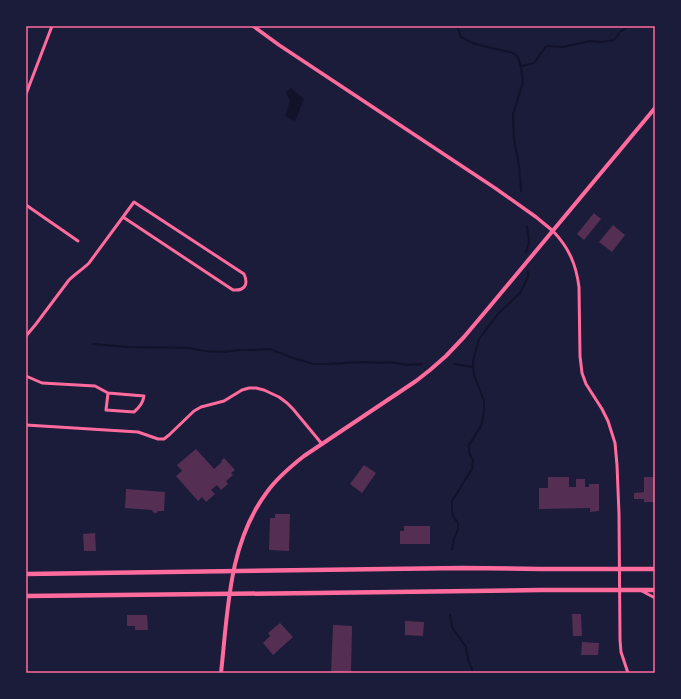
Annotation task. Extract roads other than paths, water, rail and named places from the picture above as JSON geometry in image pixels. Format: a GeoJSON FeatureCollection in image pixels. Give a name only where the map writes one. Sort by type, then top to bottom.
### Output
{"type":"FeatureCollection","features":[{"type":"Feature","properties":{"kind":"main road"},"geometry":{"type":"LineString","coordinates":[[222,673],[230,594],[234,570],[244,532],[259,504],[274,483],[304,456],[416,381],[446,356],[464,337],[655,108]]}},
{"type":"Feature","properties":{"kind":"main road"},"geometry":{"type":"LineString","coordinates":[[26,574],[462,568],[655,569]]}},
{"type":"Feature","properties":{"kind":"main road"},"geometry":{"type":"LineString","coordinates":[[26,596],[525,590],[655,590]]}},
{"type":"Feature","properties":{"kind":"street"},"geometry":{"type":"LineString","coordinates":[[26,94],[52,26]]}},
{"type":"Feature","properties":{"kind":"street"},"geometry":{"type":"LineString","coordinates":[[253,26],[495,188],[536,217],[562,240],[572,259],[578,277],[580,356],[582,373],[586,384],[608,421],[615,443],[619,514],[620,640],[621,652],[628,673]]}},
{"type":"Feature","properties":{"kind":"street"},"geometry":{"type":"LineString","coordinates":[[26,336],[70,280],[89,263],[134,202],[244,274],[246,279],[245,287],[238,290],[233,290],[123,217]]}},
{"type":"Feature","properties":{"kind":"street"},"geometry":{"type":"LineString","coordinates":[[26,205],[78,241]]}},
{"type":"Feature","properties":{"kind":"street"},"geometry":{"type":"LineString","coordinates":[[26,376],[42,383],[95,386],[108,393],[144,396],[143,402],[134,412],[106,410],[108,393]]}},
{"type":"Feature","properties":{"kind":"street"},"geometry":{"type":"LineString","coordinates":[[26,425],[138,432],[158,440],[164,439],[201,407],[224,401],[242,390],[256,388],[264,390],[287,403],[322,444]]}},
{"type":"Feature","properties":{"kind":"street"},"geometry":{"type":"LineString","coordinates":[[640,590],[655,598]]}},
{"type":"Feature","properties":{"kind":"waterway"},"geometry":{"type":"LineString","coordinates":[[457,26],[461,37],[475,44],[513,53],[518,57],[523,82],[513,114],[514,140],[519,165],[521,191]]}},
{"type":"Feature","properties":{"kind":"waterway"},"geometry":{"type":"LineString","coordinates":[[522,66],[534,63],[546,46],[563,47],[590,41],[603,42],[614,40],[620,32],[630,26]]}},
{"type":"Feature","properties":{"kind":"waterway"},"geometry":{"type":"LineString","coordinates":[[526,252],[529,243],[527,226]]}},
{"type":"Feature","properties":{"kind":"waterway"},"geometry":{"type":"LineString","coordinates":[[452,550],[458,529],[458,523],[453,516],[452,501],[472,469],[473,461],[469,452],[469,445],[481,426],[484,413],[484,401],[474,375],[473,361],[479,339],[498,314],[520,293],[528,277],[528,272]]}},
{"type":"Feature","properties":{"kind":"waterway"},"geometry":{"type":"LineString","coordinates":[[93,344],[128,347],[190,348],[204,351],[222,352],[270,349],[314,364],[361,362],[389,362],[409,365],[422,364]]}},
{"type":"Feature","properties":{"kind":"waterway"},"geometry":{"type":"LineString","coordinates":[[454,364],[473,367]]}},
{"type":"Feature","properties":{"kind":"waterway"},"geometry":{"type":"LineString","coordinates":[[450,615],[452,627],[466,647],[472,673]]}}]}
